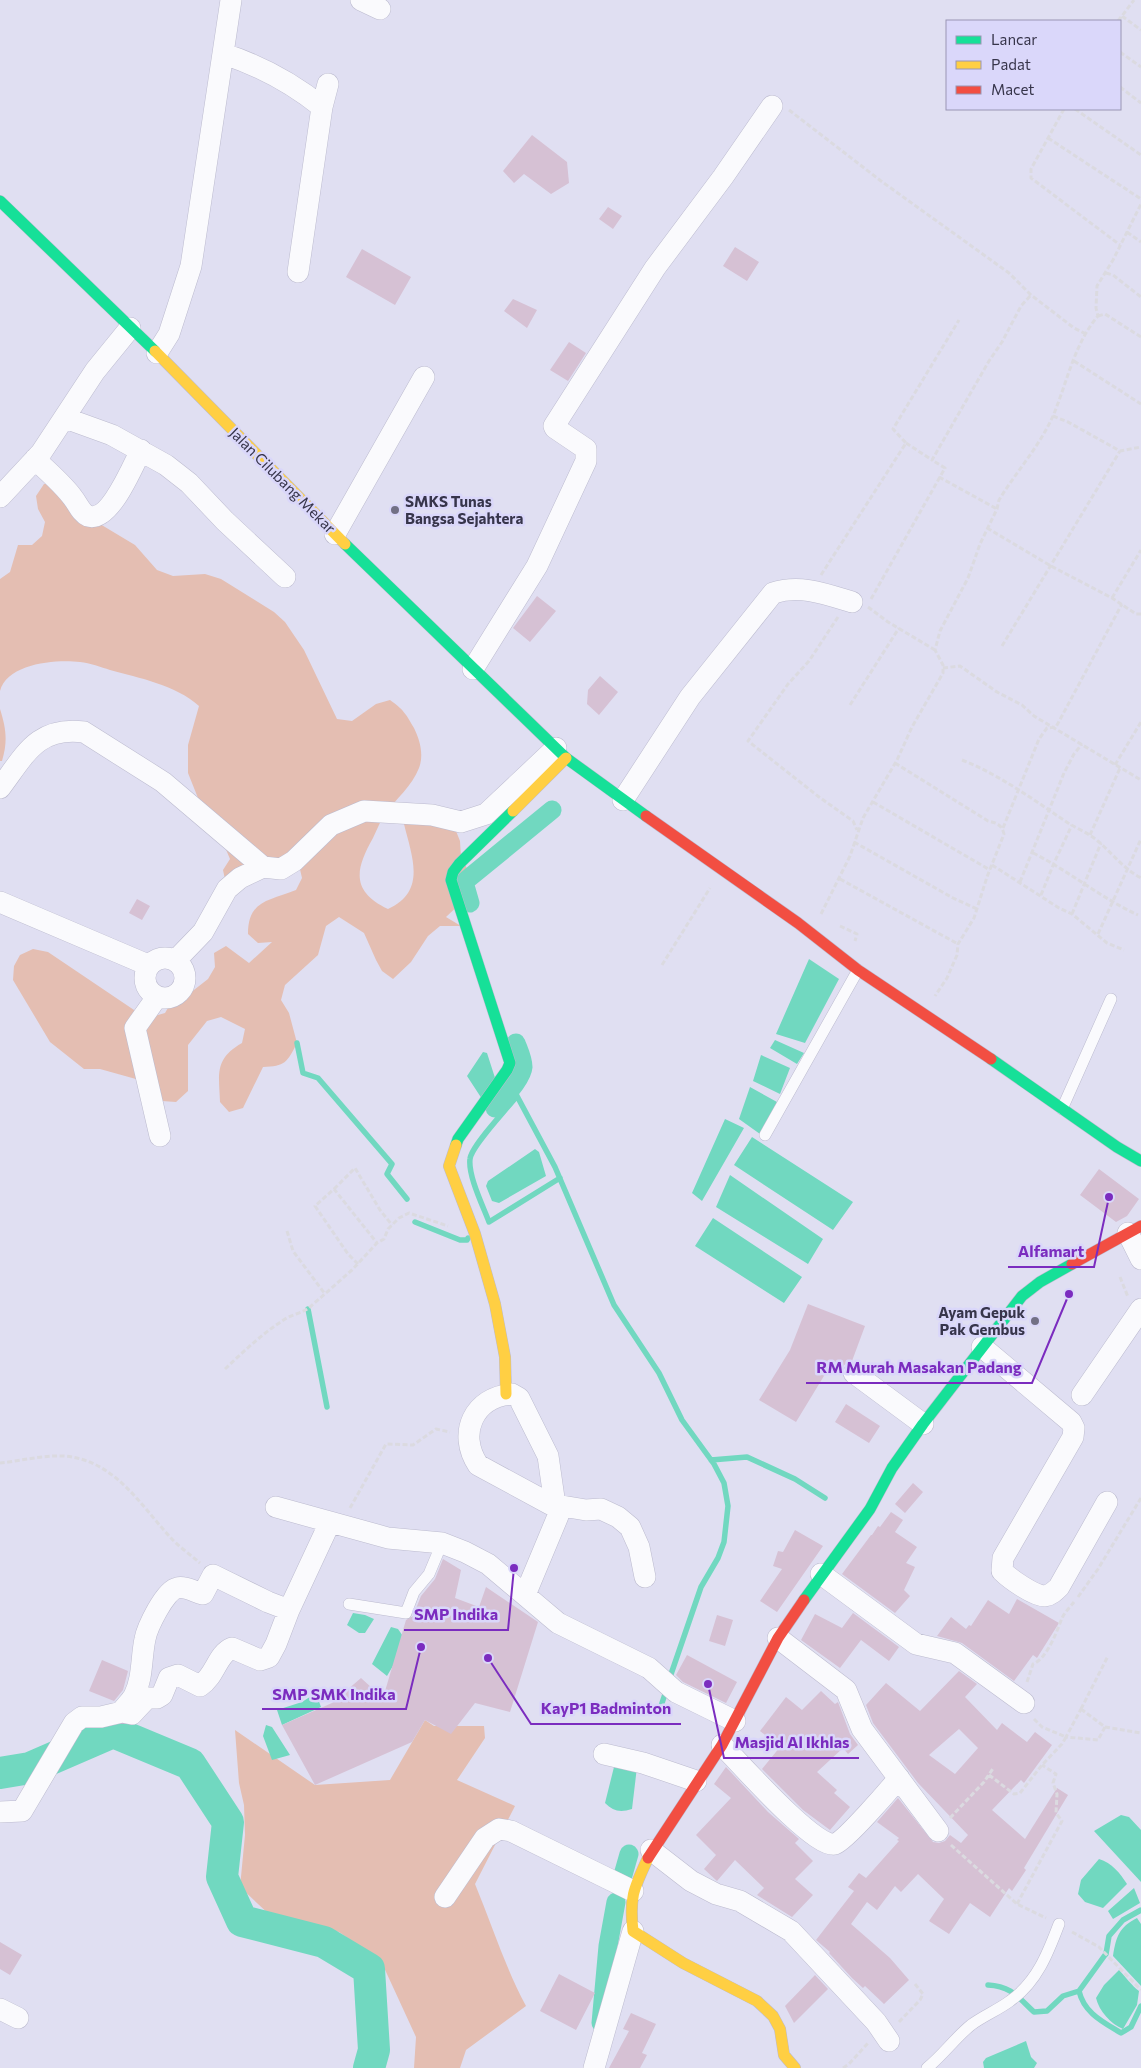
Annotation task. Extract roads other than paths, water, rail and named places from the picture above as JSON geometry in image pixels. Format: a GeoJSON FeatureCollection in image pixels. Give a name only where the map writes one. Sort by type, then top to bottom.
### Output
{"type":"FeatureCollection","features":[{"type":"Feature","properties":{"kind":"street"},"geometry":{"type":"LineString","coordinates":[[158,353],[169,334],[191,266],[231,0]]}},
{"type":"Feature","properties":{"kind":"street"},"geometry":{"type":"LineString","coordinates":[[224,54],[280,77],[297,87],[322,107]]}},
{"type":"Feature","properties":{"kind":"street"},"geometry":{"type":"LineString","coordinates":[[298,272],[322,107],[328,84]]}},
{"type":"Feature","properties":{"kind":"street"},"geometry":{"type":"LineString","coordinates":[[474,669],[537,566],[586,461],[586,449],[554,426],[655,268],[723,177],[772,106]]}},
{"type":"Feature","properties":{"kind":"street","name":"Jalan Cilubang Mekar"},"geometry":{"type":"LineString","coordinates":[[0,200],[130,328],[158,353],[335,534],[561,753],[721,870],[862,967],[1116,1147],[1141,1161]]}},
{"type":"Feature","properties":{"kind":"street"},"geometry":{"type":"LineString","coordinates":[[0,497],[35,459],[65,418],[95,371],[130,328]]}},
{"type":"Feature","properties":{"kind":"street"},"geometry":{"type":"LineString","coordinates":[[335,534],[424,377]]}},
{"type":"Feature","properties":{"kind":"street"},"geometry":{"type":"LineString","coordinates":[[65,418],[112,435],[166,465],[189,483],[225,521],[285,576]]}},
{"type":"Feature","properties":{"kind":"street"},"geometry":{"type":"LineString","coordinates":[[35,459],[71,495],[82,511],[89,516],[94,516],[105,512],[141,450]]}},
{"type":"Feature","properties":{"kind":"street"},"geometry":{"type":"LineString","coordinates":[[623,800],[690,697],[773,593],[786,589],[811,590],[852,602]]}},
{"type":"Feature","properties":{"kind":"street"},"geometry":{"type":"LineString","coordinates":[[0,788],[30,748],[41,738],[52,733],[68,730],[84,732],[163,782],[263,867],[281,870],[294,861],[331,825],[364,811],[432,815],[461,822],[486,814],[561,753]]}},
{"type":"Feature","properties":{"kind":"street"},"geometry":{"type":"LineString","coordinates":[[506,1394],[504,1358],[495,1304],[475,1234],[449,1166],[455,1144],[510,1063],[451,880],[453,872],[459,864],[561,753]]}},
{"type":"Feature","properties":{"kind":"street"},"geometry":{"type":"LineString","coordinates":[[176,960],[203,932],[227,889],[240,878],[263,867]]}},
{"type":"Feature","properties":{"kind":"street"},"geometry":{"type":"LineString","coordinates":[[0,902],[148,965]]}},
{"type":"Feature","properties":{"kind":"street"},"geometry":{"type":"LineString","coordinates":[[161,957],[176,960],[185,972],[184,988],[172,998],[157,997],[147,989],[144,977],[148,965],[161,957]]}},
{"type":"Feature","properties":{"kind":"street"},"geometry":{"type":"LineString","coordinates":[[157,997],[135,1028],[160,1136]]}},
{"type":"Feature","properties":{"kind":"street"},"geometry":{"type":"LineString","coordinates":[[594,2068],[633,1931],[631,1913],[633,1891],[651,1850],[696,1780],[722,1745],[778,1638],[821,1574],[870,1509],[892,1468],[923,1424],[1022,1296],[1040,1282],[1135,1229],[1141,1259]]}},
{"type":"Feature","properties":{"kind":"street"},"geometry":{"type":"LineString","coordinates":[[1082,1396],[1141,1309]]}},
{"type":"Feature","properties":{"kind":"street"},"geometry":{"type":"LineString","coordinates":[[982,1347],[1071,1422],[1074,1428],[1073,1437],[1003,1558],[1002,1571],[1010,1578],[1040,1595],[1048,1596],[1059,1587],[1107,1502]]}},
{"type":"Feature","properties":{"kind":"street"},"geometry":{"type":"LineString","coordinates":[[854,1373],[923,1424]]}},
{"type":"Feature","properties":{"kind":"street"},"geometry":{"type":"LineString","coordinates":[[524,1596],[556,1510],[548,1456],[519,1398],[512,1394],[506,1394],[489,1400],[478,1409],[468,1432],[472,1455],[478,1464],[550,1504],[556,1510],[601,1509],[618,1517],[630,1527],[639,1546],[645,1577]]}},
{"type":"Feature","properties":{"kind":"street"},"geometry":{"type":"LineString","coordinates":[[276,1507],[388,1538],[442,1543],[488,1564],[558,1623],[648,1668],[676,1692],[735,1721]]}},
{"type":"Feature","properties":{"kind":"street"},"geometry":{"type":"LineString","coordinates":[[0,1812],[22,1811],[74,1723],[82,1717],[101,1717],[122,1712],[132,1714],[147,1698],[157,1698],[162,1695],[169,1678],[178,1675],[200,1686],[209,1680],[225,1651],[232,1648],[260,1660],[269,1656],[276,1644],[289,1610],[336,1524]]}},
{"type":"Feature","properties":{"kind":"street"},"geometry":{"type":"LineString","coordinates":[[821,1574],[916,1644],[955,1653],[1024,1703]]}},
{"type":"Feature","properties":{"kind":"street"},"geometry":{"type":"LineString","coordinates":[[122,1712],[134,1696],[143,1663],[146,1634],[163,1601],[171,1590],[178,1587],[203,1594],[213,1575],[268,1602],[289,1610]]}},
{"type":"Feature","properties":{"kind":"street"},"geometry":{"type":"LineString","coordinates":[[778,1638],[846,1690],[862,1728],[938,1831]]}},
{"type":"Feature","properties":{"kind":"street"},"geometry":{"type":"LineString","coordinates":[[722,1745],[791,1816],[812,1834],[830,1844],[837,1843],[848,1833],[899,1778]]}},
{"type":"Feature","properties":{"kind":"street"},"geometry":{"type":"LineString","coordinates":[[604,1754],[644,1763],[696,1780]]}},
{"type":"Feature","properties":{"kind":"street"},"geometry":{"type":"LineString","coordinates":[[445,1896],[485,1838],[500,1829],[511,1831],[633,1891]]}},
{"type":"Feature","properties":{"kind":"street"},"geometry":{"type":"LineString","coordinates":[[651,1850],[691,1881],[716,1894],[740,1901],[791,1931],[885,2035]]}},
{"type":"Feature","properties":{"kind":"street"},"geometry":{"type":"LineString","coordinates":[[633,1931],[683,1963],[757,2001],[773,2016],[780,2029],[784,2055],[795,2068]]}},
{"type":"Feature","properties":{"kind":"lane"},"geometry":{"type":"LineString","coordinates":[[765,1136],[862,967]]}},
{"type":"Feature","properties":{"kind":"lane"},"geometry":{"type":"LineString","coordinates":[[1062,1109],[1111,999]]}},
{"type":"Feature","properties":{"kind":"lane"},"geometry":{"type":"LineString","coordinates":[[350,1604],[406,1614],[414,1592],[429,1574],[442,1543]]}},
{"type":"Feature","properties":{"kind":"lane"},"geometry":{"type":"LineString","coordinates":[[927,2068],[942,2056],[971,2025],[1010,2001],[1028,1985],[1049,1951],[1059,1924]]}},
{"type":"Feature","properties":{"kind":"waterway"},"geometry":{"type":"LineString","coordinates":[[470,903],[464,882],[552,810]]}},
{"type":"Feature","properties":{"kind":"waterway"},"geometry":{"type":"LineString","coordinates":[[297,1043],[303,1073],[318,1078],[392,1164],[387,1174],[407,1199]]}},
{"type":"Feature","properties":{"kind":"waterway"},"geometry":{"type":"LineString","coordinates":[[495,1108],[516,1083],[522,1072],[521,1055],[516,1043]]}},
{"type":"Feature","properties":{"kind":"waterway"},"geometry":{"type":"LineString","coordinates":[[509,1081],[555,1167],[614,1305],[659,1373],[682,1420],[714,1464],[724,1483],[728,1506],[724,1542],[718,1558],[701,1587],[669,1680]]}},
{"type":"Feature","properties":{"kind":"waterway"},"geometry":{"type":"LineString","coordinates":[[516,1097],[476,1146],[470,1159],[471,1174],[489,1222],[560,1178]]}},
{"type":"Feature","properties":{"kind":"waterway"},"geometry":{"type":"LineString","coordinates":[[415,1222],[460,1240],[467,1240],[468,1238]]}},
{"type":"Feature","properties":{"kind":"waterway"},"geometry":{"type":"LineString","coordinates":[[308,1309],[327,1407]]}},
{"type":"Feature","properties":{"kind":"waterway"},"geometry":{"type":"LineString","coordinates":[[711,1460],[747,1457],[795,1479],[825,1498]]}},
{"type":"Feature","properties":{"kind":"waterway"},"geometry":{"type":"LineString","coordinates":[[661,1706],[666,1691]]}},
{"type":"Feature","properties":{"kind":"waterway"},"geometry":{"type":"LineString","coordinates":[[0,1773],[30,1768],[113,1732],[190,1764],[228,1822],[222,1877],[242,1921],[324,1942],[369,1969],[374,2050],[369,2068]]}},
{"type":"Feature","properties":{"kind":"waterway"},"geometry":{"type":"LineString","coordinates":[[621,1882],[629,1854]]}},
{"type":"Feature","properties":{"kind":"waterway"},"geometry":{"type":"LineString","coordinates":[[601,2023],[608,1946],[616,1902]]}},
{"type":"Feature","properties":{"kind":"waterway"},"geometry":{"type":"LineString","coordinates":[[1106,1954],[1109,1936],[1123,1920],[1141,1910]]}},
{"type":"Feature","properties":{"kind":"waterway"},"geometry":{"type":"LineString","coordinates":[[988,1985],[1008,1990],[1034,2012],[1047,2011],[1063,1996],[1079,1991],[1105,1955]]}},
{"type":"Feature","properties":{"kind":"waterway"},"geometry":{"type":"LineString","coordinates":[[1079,1991],[1090,2011],[1101,2021],[1121,2033],[1131,2027],[1141,2006]]}},
{"type":"Feature","properties":{"kind":"place","name":"SMKS Tunas Bangsa Sejahtera"},"geometry":{"type":"Point","coordinates":[395,510]}},
{"type":"Feature","properties":{"kind":"place","name":"Alfamart"},"geometry":{"type":"Point","coordinates":[1109,1197]}},
{"type":"Feature","properties":{"kind":"place","name":"RM Murah Masakan Padang"},"geometry":{"type":"Point","coordinates":[1069,1294]}},
{"type":"Feature","properties":{"kind":"place","name":"Ayam Gepuk Pak Gembus"},"geometry":{"type":"Point","coordinates":[1035,1321]}},
{"type":"Feature","properties":{"kind":"place","name":"SMP Indika"},"geometry":{"type":"Point","coordinates":[514,1568]}},
{"type":"Feature","properties":{"kind":"place","name":"SMP SMK Indika"},"geometry":{"type":"Point","coordinates":[421,1647]}},
{"type":"Feature","properties":{"kind":"place","name":"KayP1 Badminton"},"geometry":{"type":"Point","coordinates":[488,1658]}},
{"type":"Feature","properties":{"kind":"place","name":"Masjid Al Ikhlas"},"geometry":{"type":"Point","coordinates":[708,1684]}}]}
